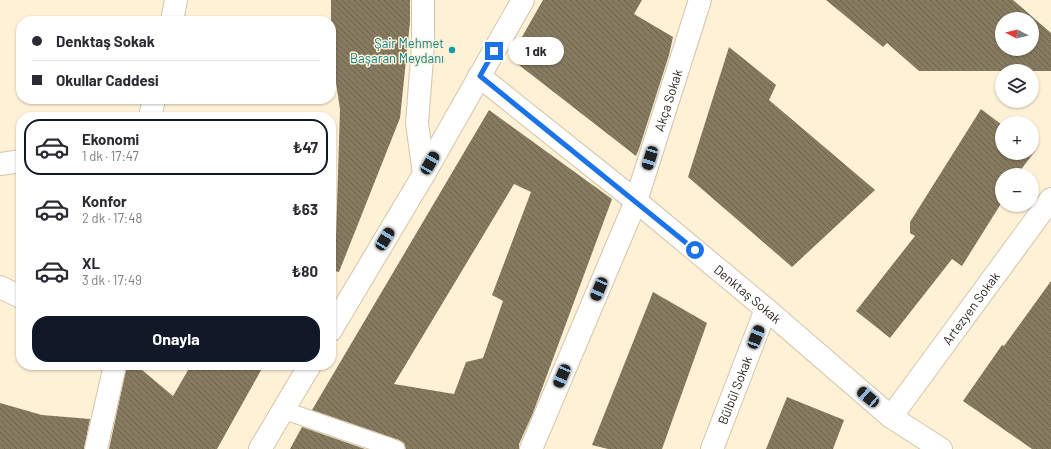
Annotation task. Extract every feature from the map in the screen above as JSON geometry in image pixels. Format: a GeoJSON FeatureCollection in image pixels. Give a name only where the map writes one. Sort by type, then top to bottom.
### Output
{"type":"FeatureCollection","features":[{"type":"Feature","properties":{"kind":"street"},"geometry":{"type":"LineString","coordinates":[[173,16],[176,0]]}},
{"type":"Feature","properties":{"kind":"street"},"geometry":{"type":"LineString","coordinates":[[423,0],[423,45],[417,123],[424,174]]}},
{"type":"Feature","properties":{"kind":"street"},"geometry":{"type":"LineString","coordinates":[[336,322],[424,174],[523,0]]}},
{"type":"Feature","properties":{"kind":"street","name":"Akça Sokak"},"geometry":{"type":"LineString","coordinates":[[531,449],[636,201],[700,0]]}},
{"type":"Feature","properties":{"kind":"street","name":"Denktaş Sokak"},"geometry":{"type":"LineString","coordinates":[[480,76],[636,201],[766,309],[891,417],[941,449]]}},
{"type":"Feature","properties":{"kind":"street"},"geometry":{"type":"LineString","coordinates":[[0,164],[16,162]]}},
{"type":"Feature","properties":{"kind":"street","name":"Artezyen Sokak"},"geometry":{"type":"LineString","coordinates":[[891,417],[1051,199]]}},
{"type":"Feature","properties":{"kind":"street"},"geometry":{"type":"LineString","coordinates":[[0,288],[16,295]]}},
{"type":"Feature","properties":{"kind":"street","name":"Bülbül Sokak"},"geometry":{"type":"LineString","coordinates":[[712,449],[766,309]]}},
{"type":"Feature","properties":{"kind":"street"},"geometry":{"type":"LineString","coordinates":[[96,449],[114,370]]}},
{"type":"Feature","properties":{"kind":"street"},"geometry":{"type":"LineString","coordinates":[[260,449],[307,370]]}},
{"type":"Feature","properties":{"kind":"lane"},"geometry":{"type":"LineString","coordinates":[[283,410],[396,449]]}},
{"type":"Feature","properties":{"kind":"building"},"geometry":{"type":"Polygon","coordinates":[[[331,0],[410,0],[410,22],[400,118],[339,272],[336,271],[336,239],[340,109],[336,82],[336,16],[331,16],[331,0]]]}},
{"type":"Feature","properties":{"kind":"building"},"geometry":{"type":"Polygon","coordinates":[[[543,0],[642,0],[634,14],[673,37],[669,55],[636,156],[510,58],[543,0]]]}},
{"type":"Feature","properties":{"kind":"building"},"geometry":{"type":"Polygon","coordinates":[[[826,0],[1013,0],[1027,12],[995,12],[995,56],[1039,56],[1039,23],[1051,33],[1051,71],[1039,71],[1039,64],[995,64],[995,71],[919,71],[887,43],[883,47],[826,0]]]}},
{"type":"Feature","properties":{"kind":"building"},"geometry":{"type":"Polygon","coordinates":[[[729,47],[776,85],[769,100],[875,190],[792,267],[688,177],[729,47]]]}},
{"type":"Feature","properties":{"kind":"building"},"geometry":{"type":"Polygon","coordinates":[[[981,109],[995,120],[995,160],[1028,160],[1022,168],[995,168],[996,212],[962,266],[952,259],[890,338],[856,311],[915,236],[910,233],[910,222],[981,109]]]}},
{"type":"Feature","properties":{"kind":"building"},"geometry":{"type":"Polygon","coordinates":[[[489,110],[612,199],[533,413],[519,444],[519,449],[406,449],[404,443],[312,410],[489,110]],[[514,184],[394,384],[454,394],[466,362],[483,358],[503,301],[492,295],[531,192],[514,184]]]}},
{"type":"Feature","properties":{"kind":"building"},"geometry":{"type":"Polygon","coordinates":[[[1051,281],[1051,449],[1032,449],[963,401],[1002,345],[1004,346],[1051,281]]]}},
{"type":"Feature","properties":{"kind":"building"},"geometry":{"type":"Polygon","coordinates":[[[653,292],[707,323],[662,449],[608,449],[592,445],[653,292]]]}},
{"type":"Feature","properties":{"kind":"building"},"geometry":{"type":"Polygon","coordinates":[[[126,370],[142,370],[173,396],[188,370],[261,370],[217,449],[109,449],[126,370]]]}},
{"type":"Feature","properties":{"kind":"building"},"geometry":{"type":"Polygon","coordinates":[[[787,397],[844,420],[833,449],[766,449],[787,397]]]}},
{"type":"Feature","properties":{"kind":"building"},"geometry":{"type":"Polygon","coordinates":[[[0,403],[42,415],[90,419],[84,449],[0,449],[0,403]]]}},
{"type":"Feature","properties":{"kind":"building"},"geometry":{"type":"Polygon","coordinates":[[[302,427],[365,449],[290,449],[302,427]]]}},
{"type":"Feature","properties":{"kind":"place","name":"Şair Mehmet Başaran Meydanı"},"geometry":{"type":"Point","coordinates":[452,50]}},
{"type":"Feature","properties":{"kind":"route"},"geometry":{"type":"LineString","coordinates":[[494,51],[480,76],[695,250]]}}]}
